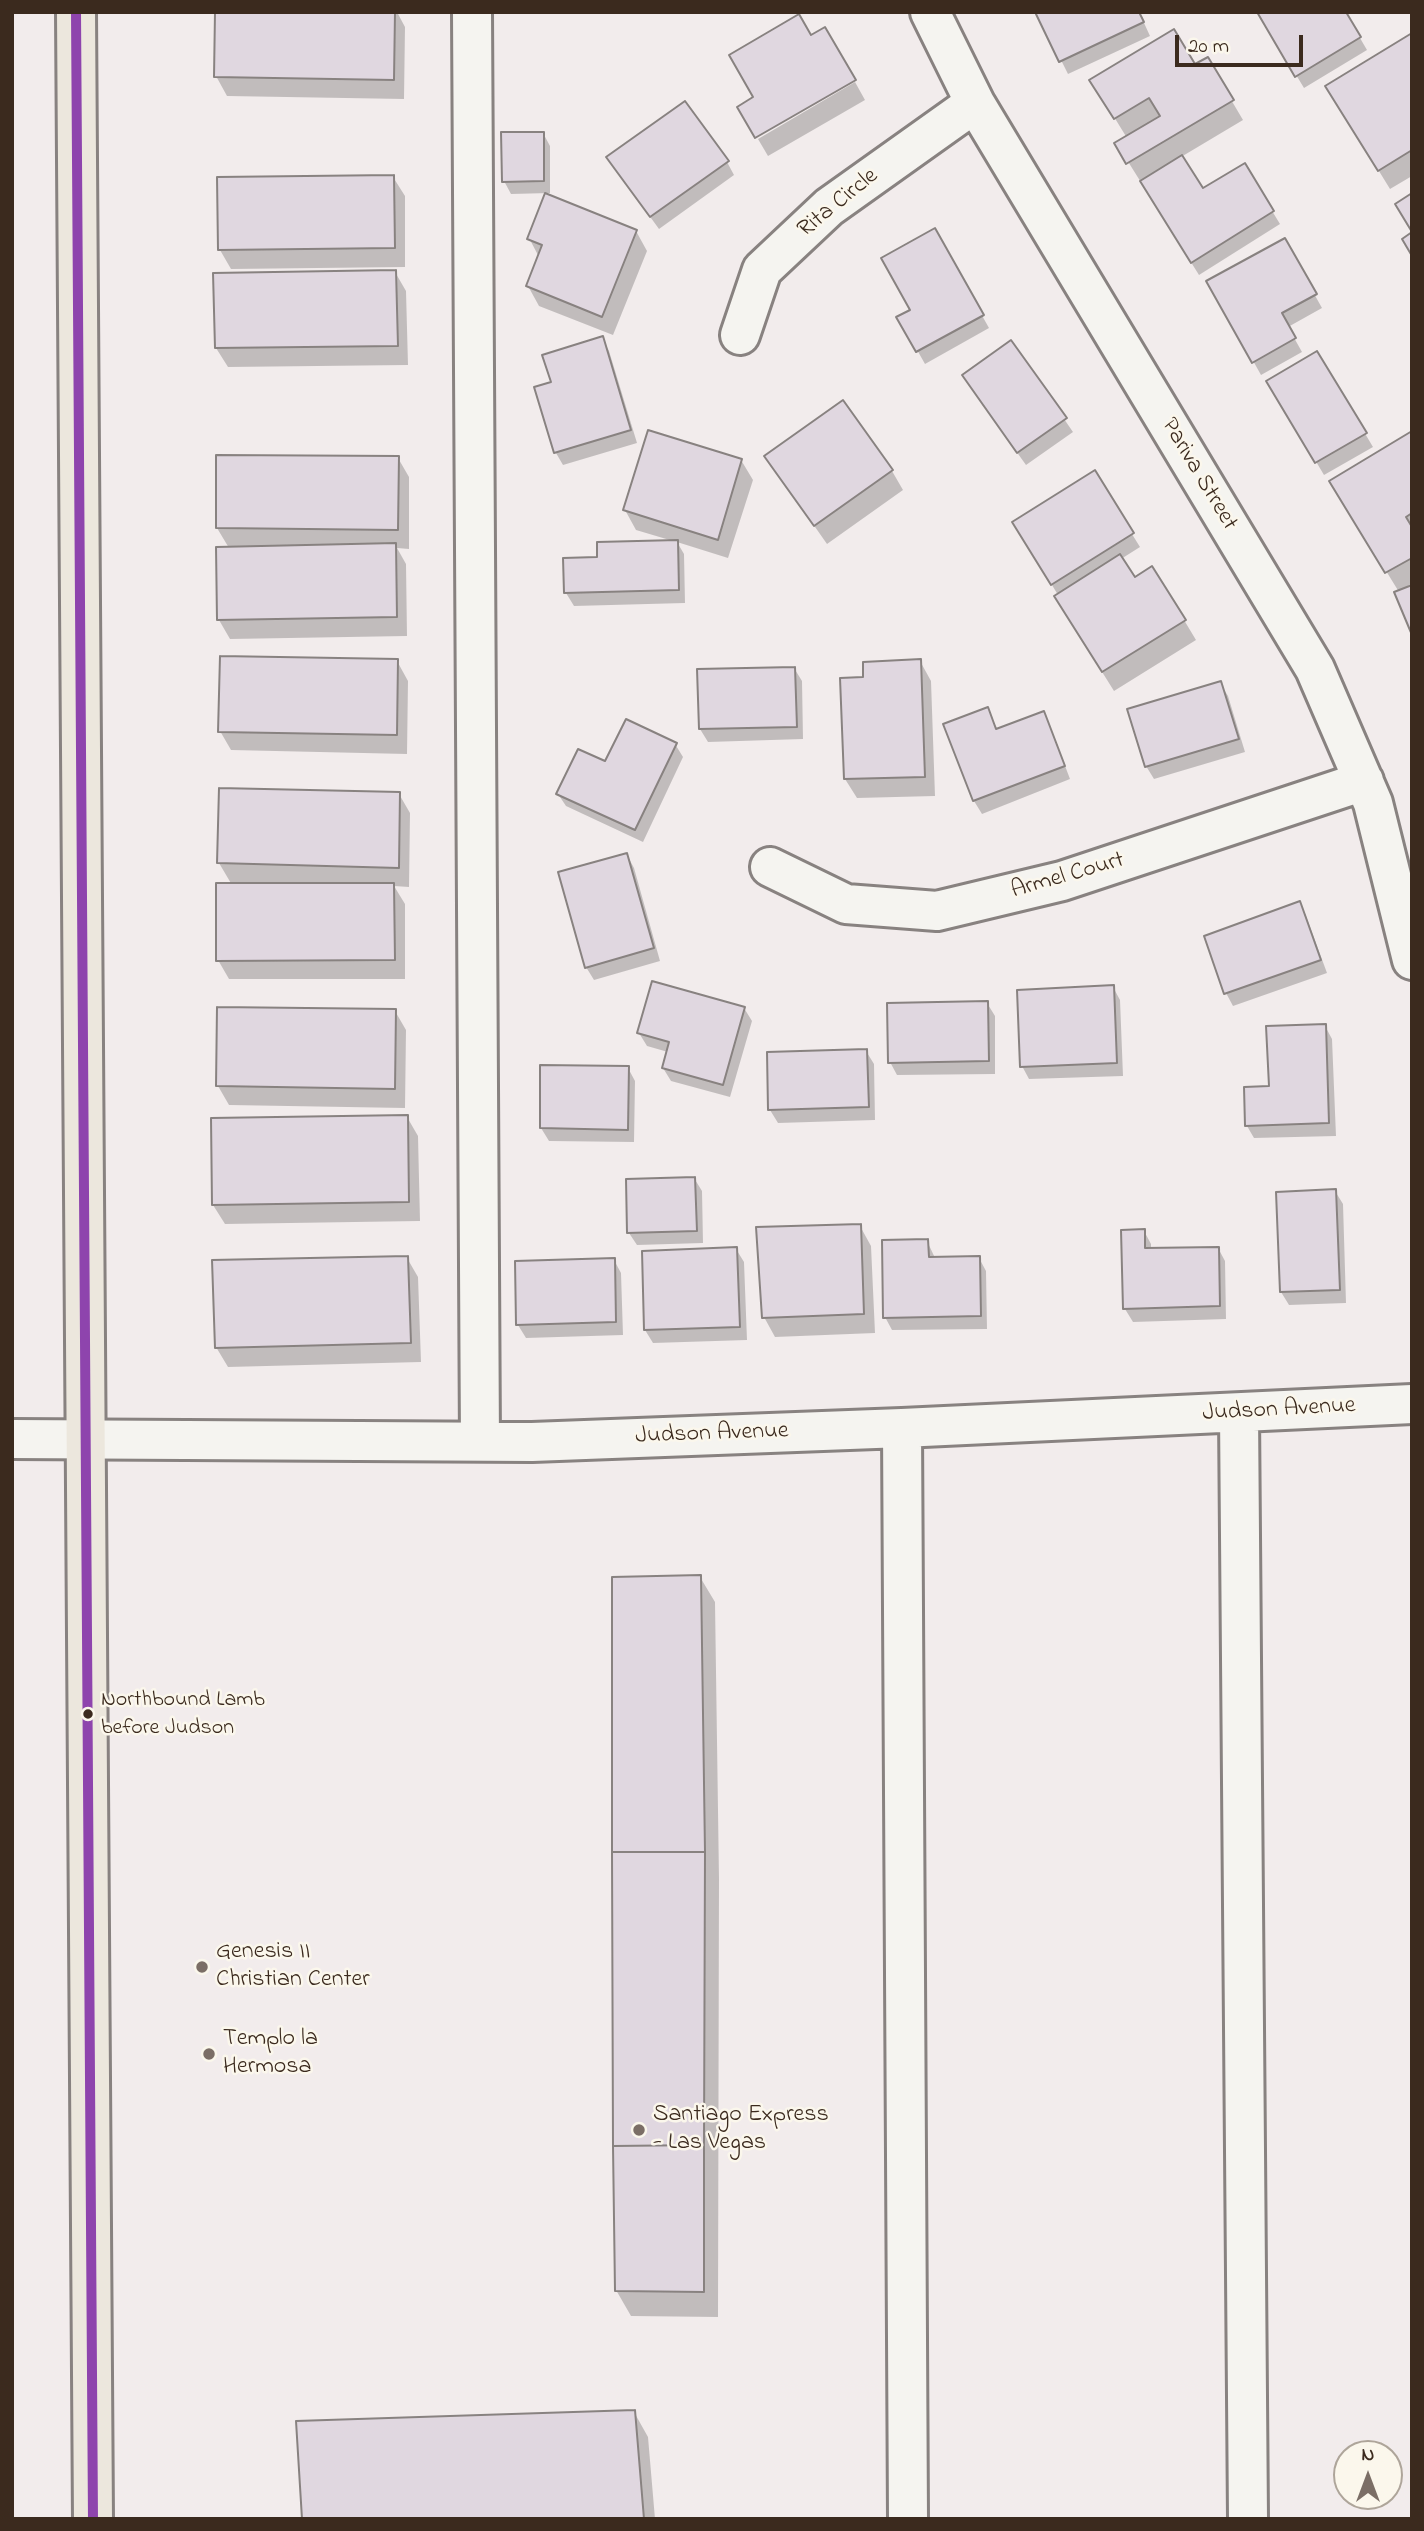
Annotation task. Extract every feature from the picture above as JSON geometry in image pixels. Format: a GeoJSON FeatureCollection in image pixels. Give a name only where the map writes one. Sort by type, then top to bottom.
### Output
{"type":"FeatureCollection","features":[{"type":"Feature","properties":{"kind":"main road"},"geometry":{"type":"LineString","coordinates":[[76,12],[93,2519]]}},
{"type":"Feature","properties":{"kind":"street"},"geometry":{"type":"LineString","coordinates":[[472,12],[480,1441]]}},
{"type":"Feature","properties":{"kind":"street","name":"Pariva Street"},"geometry":{"type":"LineString","coordinates":[[930,12],[975,103],[1315,669],[1373,803],[1412,960]]}},
{"type":"Feature","properties":{"kind":"street","name":"Rita Circle"},"geometry":{"type":"LineString","coordinates":[[740,335],[762,270],[829,207],[975,103]]}},
{"type":"Feature","properties":{"kind":"street","name":"Armel Court"},"geometry":{"type":"LineString","coordinates":[[770,867],[846,904],[937,911],[1062,881],[1364,781]]}},
{"type":"Feature","properties":{"kind":"street","name":"Judson Avenue"},"geometry":{"type":"LineString","coordinates":[[12,1439],[532,1442],[902,1429],[1412,1404]]}},
{"type":"Feature","properties":{"kind":"street"},"geometry":{"type":"LineString","coordinates":[[1239,1413],[1248,2519]]}},
{"type":"Feature","properties":{"kind":"street"},"geometry":{"type":"LineString","coordinates":[[902,1429],[908,2519]]}},
{"type":"Feature","properties":{"kind":"building"},"geometry":{"type":"Polygon","coordinates":[[[215,12],[395,12],[394,80],[214,77],[215,12]]]}},
{"type":"Feature","properties":{"kind":"building"},"geometry":{"type":"Polygon","coordinates":[[[1035,12],[1139,12],[1144,22],[1059,62],[1035,12]]]}},
{"type":"Feature","properties":{"kind":"building"},"geometry":{"type":"Polygon","coordinates":[[[1257,12],[1346,12],[1361,37],[1295,77],[1257,12]]]}},
{"type":"Feature","properties":{"kind":"building"},"geometry":{"type":"Polygon","coordinates":[[[799,14],[811,35],[825,27],[856,80],[755,138],[737,107],[753,97],[729,55],[799,14]]]}},
{"type":"Feature","properties":{"kind":"building"},"geometry":{"type":"Polygon","coordinates":[[[1174,29],[1195,64],[1208,57],[1234,100],[1126,164],[1114,143],[1160,116],[1149,98],[1114,119],[1089,80],[1174,29]]]}},
{"type":"Feature","properties":{"kind":"building"},"geometry":{"type":"Polygon","coordinates":[[[1412,33],[1412,150],[1378,171],[1325,86],[1412,33]]]}},
{"type":"Feature","properties":{"kind":"building"},"geometry":{"type":"Polygon","coordinates":[[[685,101],[729,161],[650,217],[606,157],[685,101]]]}},
{"type":"Feature","properties":{"kind":"building"},"geometry":{"type":"Polygon","coordinates":[[[501,132],[544,132],[544,181],[502,182],[501,132]]]}},
{"type":"Feature","properties":{"kind":"building"},"geometry":{"type":"Polygon","coordinates":[[[1182,155],[1203,188],[1245,163],[1274,211],[1191,263],[1140,181],[1182,155]]]}},
{"type":"Feature","properties":{"kind":"building"},"geometry":{"type":"Polygon","coordinates":[[[394,175],[395,248],[218,250],[217,177],[394,175]]]}},
{"type":"Feature","properties":{"kind":"building"},"geometry":{"type":"Polygon","coordinates":[[[545,193],[637,230],[602,317],[526,286],[542,245],[527,239],[545,193]]]}},
{"type":"Feature","properties":{"kind":"building"},"geometry":{"type":"Polygon","coordinates":[[[1412,193],[1412,232],[1395,204],[1412,193]]]}},
{"type":"Feature","properties":{"kind":"building"},"geometry":{"type":"Polygon","coordinates":[[[935,228],[984,315],[916,352],[896,317],[910,310],[881,258],[935,228]]]}},
{"type":"Feature","properties":{"kind":"building"},"geometry":{"type":"Polygon","coordinates":[[[1412,232],[1412,256],[1402,239],[1412,232]]]}},
{"type":"Feature","properties":{"kind":"building"},"geometry":{"type":"Polygon","coordinates":[[[1285,238],[1317,294],[1282,313],[1296,338],[1252,363],[1206,281],[1285,238]]]}},
{"type":"Feature","properties":{"kind":"building"},"geometry":{"type":"Polygon","coordinates":[[[396,270],[398,346],[215,348],[213,273],[396,270]]]}},
{"type":"Feature","properties":{"kind":"building"},"geometry":{"type":"Polygon","coordinates":[[[603,336],[631,430],[554,453],[534,387],[551,382],[542,355],[603,336]]]}},
{"type":"Feature","properties":{"kind":"building"},"geometry":{"type":"Polygon","coordinates":[[[1011,340],[1067,418],[1017,453],[962,375],[1011,340]]]}},
{"type":"Feature","properties":{"kind":"building"},"geometry":{"type":"Polygon","coordinates":[[[1317,351],[1367,433],[1315,463],[1266,381],[1317,351]]]}},
{"type":"Feature","properties":{"kind":"building"},"geometry":{"type":"Polygon","coordinates":[[[843,400],[893,470],[814,526],[764,456],[843,400]]]}},
{"type":"Feature","properties":{"kind":"building"},"geometry":{"type":"Polygon","coordinates":[[[648,430],[742,459],[718,540],[623,510],[648,430]]]}},
{"type":"Feature","properties":{"kind":"building"},"geometry":{"type":"Polygon","coordinates":[[[1412,431],[1412,513],[1406,517],[1412,527],[1412,558],[1385,573],[1329,481],[1412,431]]]}},
{"type":"Feature","properties":{"kind":"building"},"geometry":{"type":"Polygon","coordinates":[[[216,455],[399,456],[398,530],[216,528],[216,455]]]}},
{"type":"Feature","properties":{"kind":"building"},"geometry":{"type":"Polygon","coordinates":[[[1095,470],[1134,533],[1051,585],[1012,522],[1095,470]]]}},
{"type":"Feature","properties":{"kind":"building"},"geometry":{"type":"Polygon","coordinates":[[[678,540],[679,590],[564,593],[563,558],[597,557],[597,542],[678,540]]]}},
{"type":"Feature","properties":{"kind":"building"},"geometry":{"type":"Polygon","coordinates":[[[396,543],[397,617],[217,620],[216,547],[396,543]]]}},
{"type":"Feature","properties":{"kind":"building"},"geometry":{"type":"Polygon","coordinates":[[[1120,554],[1135,577],[1152,566],[1186,620],[1102,672],[1054,596],[1120,554]]]}},
{"type":"Feature","properties":{"kind":"building"},"geometry":{"type":"Polygon","coordinates":[[[1412,585],[1412,635],[1394,592],[1412,585]]]}},
{"type":"Feature","properties":{"kind":"building"},"geometry":{"type":"Polygon","coordinates":[[[220,656],[398,659],[397,735],[218,732],[220,656]]]}},
{"type":"Feature","properties":{"kind":"building"},"geometry":{"type":"Polygon","coordinates":[[[921,659],[925,777],[844,779],[840,678],[863,677],[863,662],[921,659]]]}},
{"type":"Feature","properties":{"kind":"building"},"geometry":{"type":"Polygon","coordinates":[[[795,667],[797,727],[699,729],[697,669],[795,667]]]}},
{"type":"Feature","properties":{"kind":"building"},"geometry":{"type":"Polygon","coordinates":[[[1221,681],[1239,739],[1145,767],[1127,709],[1221,681]]]}},
{"type":"Feature","properties":{"kind":"building"},"geometry":{"type":"Polygon","coordinates":[[[988,707],[996,729],[1044,711],[1065,766],[973,801],[943,724],[988,707]]]}},
{"type":"Feature","properties":{"kind":"building"},"geometry":{"type":"Polygon","coordinates":[[[626,719],[677,743],[635,830],[556,794],[578,749],[605,761],[626,719]]]}},
{"type":"Feature","properties":{"kind":"building"},"geometry":{"type":"Polygon","coordinates":[[[219,788],[400,792],[399,868],[217,863],[219,788]]]}},
{"type":"Feature","properties":{"kind":"building"},"geometry":{"type":"Polygon","coordinates":[[[627,853],[654,948],[585,968],[558,872],[627,853]]]}},
{"type":"Feature","properties":{"kind":"building"},"geometry":{"type":"Polygon","coordinates":[[[216,883],[394,883],[395,960],[216,961],[216,883]]]}},
{"type":"Feature","properties":{"kind":"building"},"geometry":{"type":"Polygon","coordinates":[[[1300,901],[1321,960],[1224,994],[1204,936],[1300,901]]]}},
{"type":"Feature","properties":{"kind":"building"},"geometry":{"type":"Polygon","coordinates":[[[652,981],[745,1007],[723,1085],[662,1068],[669,1042],[637,1033],[652,981]]]}},
{"type":"Feature","properties":{"kind":"building"},"geometry":{"type":"Polygon","coordinates":[[[1114,985],[1117,1063],[1020,1067],[1017,990],[1114,985]]]}},
{"type":"Feature","properties":{"kind":"building"},"geometry":{"type":"Polygon","coordinates":[[[988,1001],[989,1061],[888,1063],[887,1003],[988,1001]]]}},
{"type":"Feature","properties":{"kind":"building"},"geometry":{"type":"Polygon","coordinates":[[[217,1007],[396,1009],[395,1089],[216,1086],[217,1007]]]}},
{"type":"Feature","properties":{"kind":"building"},"geometry":{"type":"Polygon","coordinates":[[[1326,1024],[1329,1123],[1245,1126],[1244,1087],[1269,1086],[1266,1026],[1326,1024]]]}},
{"type":"Feature","properties":{"kind":"building"},"geometry":{"type":"Polygon","coordinates":[[[867,1049],[869,1107],[768,1110],[767,1052],[867,1049]]]}},
{"type":"Feature","properties":{"kind":"building"},"geometry":{"type":"Polygon","coordinates":[[[540,1065],[629,1066],[628,1130],[540,1128],[540,1065]]]}},
{"type":"Feature","properties":{"kind":"building"},"geometry":{"type":"Polygon","coordinates":[[[408,1115],[409,1202],[212,1205],[211,1118],[408,1115]]]}},
{"type":"Feature","properties":{"kind":"building"},"geometry":{"type":"Polygon","coordinates":[[[695,1177],[697,1231],[627,1233],[626,1179],[695,1177]]]}},
{"type":"Feature","properties":{"kind":"building"},"geometry":{"type":"Polygon","coordinates":[[[1336,1189],[1340,1290],[1280,1292],[1276,1192],[1336,1189]]]}},
{"type":"Feature","properties":{"kind":"building"},"geometry":{"type":"Polygon","coordinates":[[[861,1224],[864,1314],[762,1318],[756,1227],[861,1224]]]}},
{"type":"Feature","properties":{"kind":"building"},"geometry":{"type":"Polygon","coordinates":[[[1145,1229],[1145,1248],[1219,1247],[1220,1306],[1123,1309],[1121,1230],[1145,1229]]]}},
{"type":"Feature","properties":{"kind":"building"},"geometry":{"type":"Polygon","coordinates":[[[928,1239],[929,1257],[980,1256],[981,1316],[883,1318],[882,1240],[928,1239]]]}},
{"type":"Feature","properties":{"kind":"building"},"geometry":{"type":"Polygon","coordinates":[[[737,1247],[740,1327],[644,1330],[642,1251],[737,1247]]]}},
{"type":"Feature","properties":{"kind":"building"},"geometry":{"type":"Polygon","coordinates":[[[408,1256],[411,1343],[215,1348],[212,1260],[408,1256]]]}},
{"type":"Feature","properties":{"kind":"building"},"geometry":{"type":"Polygon","coordinates":[[[615,1258],[616,1322],[516,1325],[515,1261],[615,1258]]]}},
{"type":"Feature","properties":{"kind":"building"},"geometry":{"type":"Polygon","coordinates":[[[701,1575],[705,1852],[612,1852],[612,1577],[701,1575]]]}},
{"type":"Feature","properties":{"kind":"building"},"geometry":{"type":"Polygon","coordinates":[[[612,1852],[705,1852],[704,2145],[613,2146],[612,1852]]]}},
{"type":"Feature","properties":{"kind":"building"},"geometry":{"type":"Polygon","coordinates":[[[704,2145],[704,2292],[615,2291],[613,2146],[704,2145]]]}},
{"type":"Feature","properties":{"kind":"building"},"geometry":{"type":"Polygon","coordinates":[[[635,2410],[644,2519],[302,2519],[296,2421],[635,2410]]]}},
{"type":"Feature","properties":{"kind":"transit line"},"geometry":{"type":"LineString","coordinates":[[76,12],[93,2519]]}},
{"type":"Feature","properties":{"kind":"place","name":"Northbound Lamb before Judson"},"geometry":{"type":"Point","coordinates":[88,1714]}},
{"type":"Feature","properties":{"kind":"place","name":"Genesis II Christian Center"},"geometry":{"type":"Point","coordinates":[202,1967]}},
{"type":"Feature","properties":{"kind":"place","name":"Templo la Hermosa"},"geometry":{"type":"Point","coordinates":[209,2054]}},
{"type":"Feature","properties":{"kind":"place","name":"Santiago Express - Las Vegas"},"geometry":{"type":"Point","coordinates":[639,2130]}}]}
